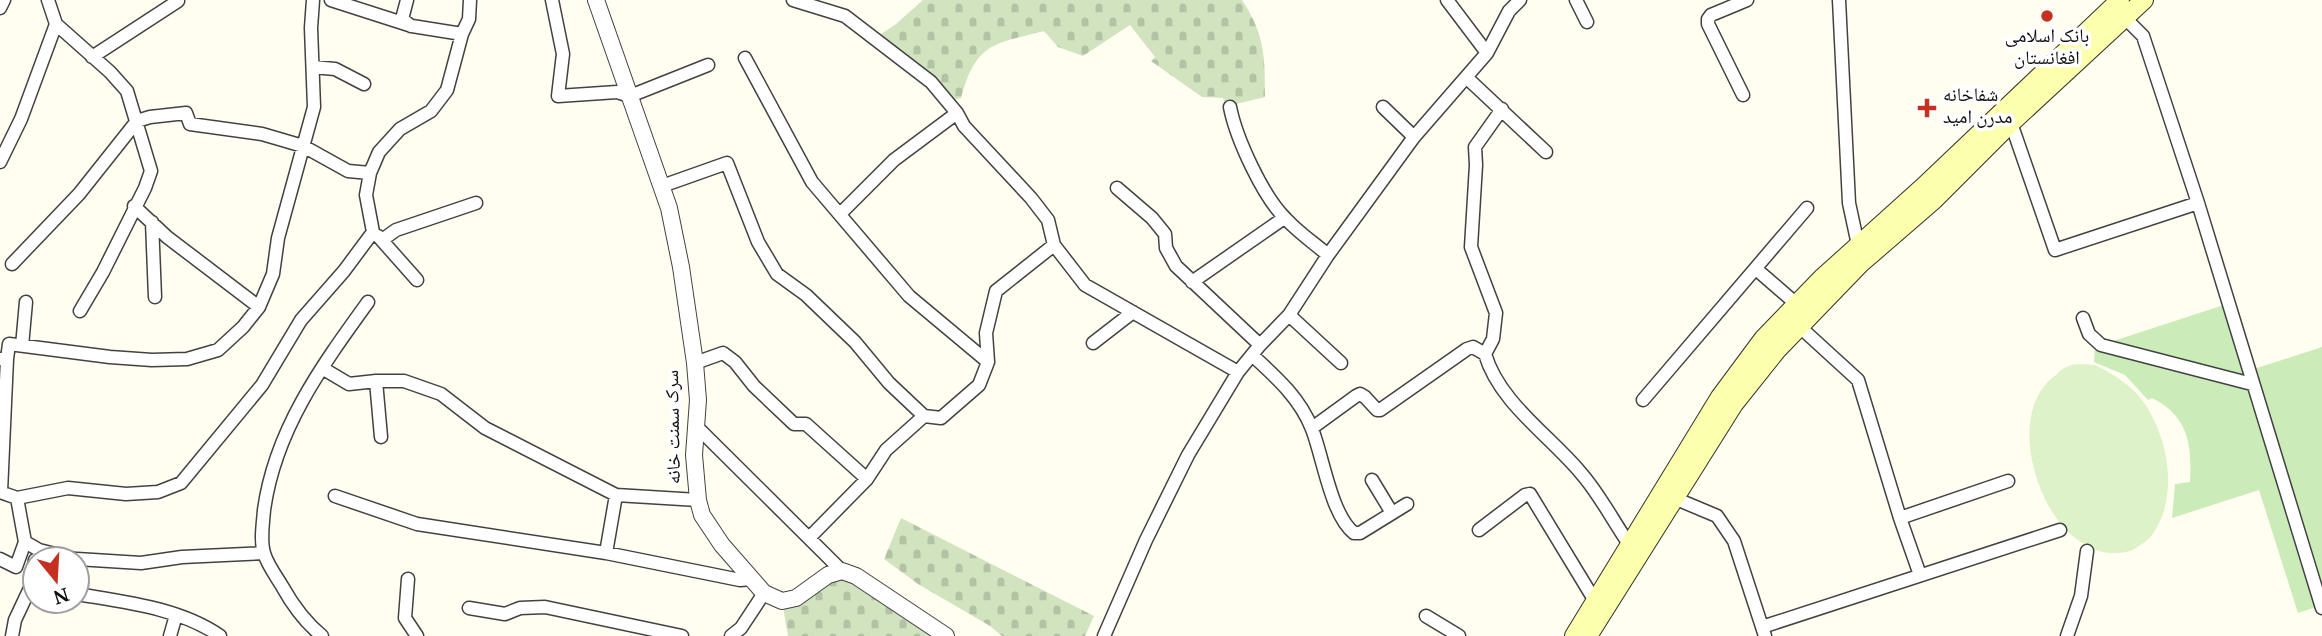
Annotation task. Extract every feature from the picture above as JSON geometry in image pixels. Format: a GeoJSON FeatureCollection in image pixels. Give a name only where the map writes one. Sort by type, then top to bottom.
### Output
{"type":"FeatureCollection","features":[{"type":"Feature","properties":{"kind":"main road"},"geometry":{"type":"LineString","coordinates":[[1588,636],[1720,397],[1763,339],[1822,278],[2120,9],[2144,0]]}},
{"type":"Feature","properties":{"kind":"main road"},"geometry":{"type":"LineString","coordinates":[[1574,636],[1595,601],[1674,498],[1734,404],[1777,350],[1860,264],[1934,200],[2120,9]]}},
{"type":"Feature","properties":{"kind":"street"},"geometry":{"type":"LineString","coordinates":[[0,8],[4,0]]}},
{"type":"Feature","properties":{"kind":"street"},"geometry":{"type":"LineString","coordinates":[[313,0],[314,107],[278,238],[273,274],[259,306],[243,327],[218,350],[187,359],[138,359],[9,344],[4,359],[0,492],[17,498],[68,488],[126,494],[158,492],[181,483],[262,385],[301,320],[378,236],[476,203]]}},
{"type":"Feature","properties":{"kind":"street"},"geometry":{"type":"LineString","coordinates":[[331,0],[412,26],[462,34]]}},
{"type":"Feature","properties":{"kind":"street"},"geometry":{"type":"LineString","coordinates":[[407,0],[402,19],[412,26]]}},
{"type":"Feature","properties":{"kind":"street"},"geometry":{"type":"LineString","coordinates":[[552,0],[563,54],[558,96],[617,92],[630,96],[708,65]]}},
{"type":"Feature","properties":{"kind":"street","name":"سرک سمنت خانه"},"geometry":{"type":"LineString","coordinates":[[596,0],[669,208],[695,363],[698,400],[694,455],[702,515],[722,545],[764,593]]}},
{"type":"Feature","properties":{"kind":"street"},"geometry":{"type":"LineString","coordinates":[[793,0],[845,16],[931,82],[957,113],[964,126],[1048,220],[1054,245],[1085,285],[1238,372]]}},
{"type":"Feature","properties":{"kind":"street"},"geometry":{"type":"LineString","coordinates":[[1447,0],[1487,53]]}},
{"type":"Feature","properties":{"kind":"street"},"geometry":{"type":"LineString","coordinates":[[1104,636],[1146,540],[1188,455],[1238,372],[1289,315],[1328,255],[1414,136],[1487,53],[1509,11],[1520,0]]}},
{"type":"Feature","properties":{"kind":"street"},"geometry":{"type":"LineString","coordinates":[[1576,0],[1587,22]]}},
{"type":"Feature","properties":{"kind":"street"},"geometry":{"type":"LineString","coordinates":[[1743,95],[1708,19],[1711,15],[1747,0]]}},
{"type":"Feature","properties":{"kind":"street"},"geometry":{"type":"LineString","coordinates":[[1839,0],[1849,202],[1858,245]]}},
{"type":"Feature","properties":{"kind":"street"},"geometry":{"type":"LineString","coordinates":[[92,57],[178,1]]}},
{"type":"Feature","properties":{"kind":"street"},"geometry":{"type":"LineString","coordinates":[[417,280],[378,236],[366,195],[370,173],[379,152],[400,129],[431,111],[447,90],[474,1]]}},
{"type":"Feature","properties":{"kind":"street"},"geometry":{"type":"LineString","coordinates":[[0,162],[21,120],[56,24],[54,2]]}},
{"type":"Feature","properties":{"kind":"street"},"geometry":{"type":"LineString","coordinates":[[2120,9],[2143,36],[2198,203],[2322,608]]}},
{"type":"Feature","properties":{"kind":"street"},"geometry":{"type":"LineString","coordinates":[[56,24],[110,72],[127,91],[150,171],[145,188],[103,272],[80,311]]}},
{"type":"Feature","properties":{"kind":"street"},"geometry":{"type":"LineString","coordinates":[[745,58],[811,182],[909,296],[988,362]]}},
{"type":"Feature","properties":{"kind":"street"},"geometry":{"type":"LineString","coordinates":[[313,66],[335,69],[364,84]]}},
{"type":"Feature","properties":{"kind":"street"},"geometry":{"type":"LineString","coordinates":[[1466,77],[1546,152]]}},
{"type":"Feature","properties":{"kind":"street"},"geometry":{"type":"LineString","coordinates":[[1230,107],[1234,126],[1269,198],[1284,218],[1328,255]]}},
{"type":"Feature","properties":{"kind":"street"},"geometry":{"type":"LineString","coordinates":[[1383,107],[1414,136]]}},
{"type":"Feature","properties":{"kind":"street"},"geometry":{"type":"LineString","coordinates":[[1485,354],[1493,339],[1496,313],[1472,247],[1475,147],[1502,109]]}},
{"type":"Feature","properties":{"kind":"street"},"geometry":{"type":"LineString","coordinates":[[12,264],[67,208],[137,121],[150,117],[186,113],[190,124],[262,134],[303,146],[348,171],[370,173]]}},
{"type":"Feature","properties":{"kind":"street"},"geometry":{"type":"LineString","coordinates":[[840,214],[894,160],[957,113]]}},
{"type":"Feature","properties":{"kind":"street"},"geometry":{"type":"LineString","coordinates":[[2011,123],[2055,250],[2198,203]]}},
{"type":"Feature","properties":{"kind":"street"},"geometry":{"type":"LineString","coordinates":[[663,187],[727,163],[758,242],[778,274],[816,304],[855,342],[888,383],[924,416],[941,418],[979,384],[988,362],[986,333],[996,291],[1054,245]]}},
{"type":"Feature","properties":{"kind":"street"},"geometry":{"type":"LineString","coordinates":[[1117,188],[1152,218],[1165,234],[1166,248],[1176,266],[1256,350],[1292,393],[1312,428],[1335,504],[1350,530],[1360,533],[1407,504]]}},
{"type":"Feature","properties":{"kind":"street"},"geometry":{"type":"LineString","coordinates":[[134,206],[167,237],[259,306]]}},
{"type":"Feature","properties":{"kind":"street"},"geometry":{"type":"LineString","coordinates":[[1643,400],[1807,208]]}},
{"type":"Feature","properties":{"kind":"street"},"geometry":{"type":"LineString","coordinates":[[1192,282],[1284,218]]}},
{"type":"Feature","properties":{"kind":"street"},"geometry":{"type":"LineString","coordinates":[[152,222],[155,297]]}},
{"type":"Feature","properties":{"kind":"street"},"geometry":{"type":"LineString","coordinates":[[1756,269],[1793,300],[1793,308]]}},
{"type":"Feature","properties":{"kind":"street"},"geometry":{"type":"LineString","coordinates":[[22,346],[26,302]]}},
{"type":"Feature","properties":{"kind":"street"},"geometry":{"type":"LineString","coordinates":[[316,635],[286,593],[264,553],[262,527],[267,489],[276,455],[294,415],[322,368],[368,302]]}},
{"type":"Feature","properties":{"kind":"street"},"geometry":{"type":"LineString","coordinates":[[1093,344],[1133,312]]}},
{"type":"Feature","properties":{"kind":"street"},"geometry":{"type":"LineString","coordinates":[[1289,315],[1341,363]]}},
{"type":"Feature","properties":{"kind":"street"},"geometry":{"type":"LineString","coordinates":[[2083,318],[2089,334],[2101,345],[2252,384]]}},
{"type":"Feature","properties":{"kind":"street"},"geometry":{"type":"LineString","coordinates":[[1800,327],[1858,380],[1920,575]]}},
{"type":"Feature","properties":{"kind":"street"},"geometry":{"type":"LineString","coordinates":[[1312,428],[1360,394],[1380,410],[1470,347],[1485,354],[1508,396],[1582,473],[1635,548]]}},
{"type":"Feature","properties":{"kind":"street"},"geometry":{"type":"LineString","coordinates":[[695,363],[723,354],[735,362],[754,386],[794,424],[806,424],[867,480]]}},
{"type":"Feature","properties":{"kind":"street"},"geometry":{"type":"LineString","coordinates":[[322,368],[349,383],[404,381],[441,394],[485,429],[617,495],[698,500]]}},
{"type":"Feature","properties":{"kind":"street"},"geometry":{"type":"LineString","coordinates":[[376,381],[381,437]]}},
{"type":"Feature","properties":{"kind":"street"},"geometry":{"type":"LineString","coordinates":[[809,538],[867,480],[886,450],[924,416]]}},
{"type":"Feature","properties":{"kind":"street"},"geometry":{"type":"LineString","coordinates":[[696,426],[842,571],[856,576],[946,636]]}},
{"type":"Feature","properties":{"kind":"street"},"geometry":{"type":"LineString","coordinates":[[1372,480],[1392,513]]}},
{"type":"Feature","properties":{"kind":"street"},"geometry":{"type":"LineString","coordinates":[[1900,518],[2008,481]]}},
{"type":"Feature","properties":{"kind":"street"},"geometry":{"type":"LineString","coordinates":[[1479,530],[1530,494],[1595,601]]}},
{"type":"Feature","properties":{"kind":"street"},"geometry":{"type":"LineString","coordinates":[[606,553],[617,495]]}},
{"type":"Feature","properties":{"kind":"street"},"geometry":{"type":"LineString","coordinates":[[335,496],[417,524],[606,553],[740,580],[752,579]]}},
{"type":"Feature","properties":{"kind":"street"},"geometry":{"type":"LineString","coordinates":[[17,498],[28,545]]}},
{"type":"Feature","properties":{"kind":"street"},"geometry":{"type":"LineString","coordinates":[[1674,498],[1717,516],[1734,541],[1763,631],[1920,575],[2060,530]]}},
{"type":"Feature","properties":{"kind":"street"},"geometry":{"type":"LineString","coordinates":[[0,559],[16,566],[26,542]]}},
{"type":"Feature","properties":{"kind":"street"},"geometry":{"type":"LineString","coordinates":[[2067,636],[2081,596],[2087,551]]}},
{"type":"Feature","properties":{"kind":"street"},"geometry":{"type":"LineString","coordinates":[[91,560],[141,563],[182,556],[264,553]]}},
{"type":"Feature","properties":{"kind":"street"},"geometry":{"type":"LineString","coordinates":[[731,636],[741,628],[764,593],[782,601],[790,600],[828,575],[842,571]]}},
{"type":"Feature","properties":{"kind":"street"},"geometry":{"type":"LineString","coordinates":[[408,579],[405,618],[417,636]]}},
{"type":"Feature","properties":{"kind":"street"},"geometry":{"type":"LineString","coordinates":[[91,596],[176,615],[217,635]]}},
{"type":"Feature","properties":{"kind":"street"},"geometry":{"type":"LineString","coordinates":[[469,608],[505,614],[520,608],[545,607],[682,636]]}},
{"type":"Feature","properties":{"kind":"street"},"geometry":{"type":"LineString","coordinates":[[12,636],[15,620],[21,609]]}},
{"type":"Feature","properties":{"kind":"street"},"geometry":{"type":"LineString","coordinates":[[170,636],[176,615]]}},
{"type":"Feature","properties":{"kind":"street"},"geometry":{"type":"LineString","coordinates":[[1426,616],[1459,636]]}},
{"type":"Feature","properties":{"kind":"green space"},"geometry":{"type":"Polygon","coordinates":[[[923,0],[1242,0],[1255,24],[1262,47],[1265,97],[1232,105],[1231,101],[1225,103],[1223,98],[1202,97],[1151,61],[1155,57],[1130,25],[1083,56],[1058,47],[1044,31],[1000,43],[989,48],[973,66],[961,98],[948,102],[874,39],[923,0]]]}},
{"type":"Feature","properties":{"kind":"green space"},"geometry":{"type":"Polygon","coordinates":[[[2233,302],[2254,369],[2322,347],[2322,605],[2298,613],[2259,490],[2172,518],[2175,484],[2190,482],[2189,444],[2181,423],[2164,405],[2152,398],[2148,400],[2125,375],[2094,362],[2095,347],[2233,302]]]}},
{"type":"Feature","properties":{"kind":"green space"},"geometry":{"type":"Polygon","coordinates":[[[2095,365],[2123,381],[2145,404],[2160,434],[2168,469],[2166,504],[2160,520],[2149,539],[2133,550],[2124,552],[2107,553],[2098,550],[2068,532],[2053,513],[2041,490],[2033,464],[2029,438],[2032,413],[2040,392],[2065,367],[2095,365]]]}},
{"type":"Feature","properties":{"kind":"green space"},"geometry":{"type":"Polygon","coordinates":[[[901,518],[1094,616],[1085,636],[1002,636],[990,626],[918,584],[884,559],[901,518]]]}},
{"type":"Feature","properties":{"kind":"green space"},"geometry":{"type":"Polygon","coordinates":[[[842,571],[946,636],[788,636],[782,601],[842,571]]]}},
{"type":"Feature","properties":{"kind":"place","name":"بانک اسلامی افغانستان"},"geometry":{"type":"Point","coordinates":[2047,16]}},
{"type":"Feature","properties":{"kind":"place","name":"شفاخانه مدرن امید"},"geometry":{"type":"Point","coordinates":[1927,108]}}]}
